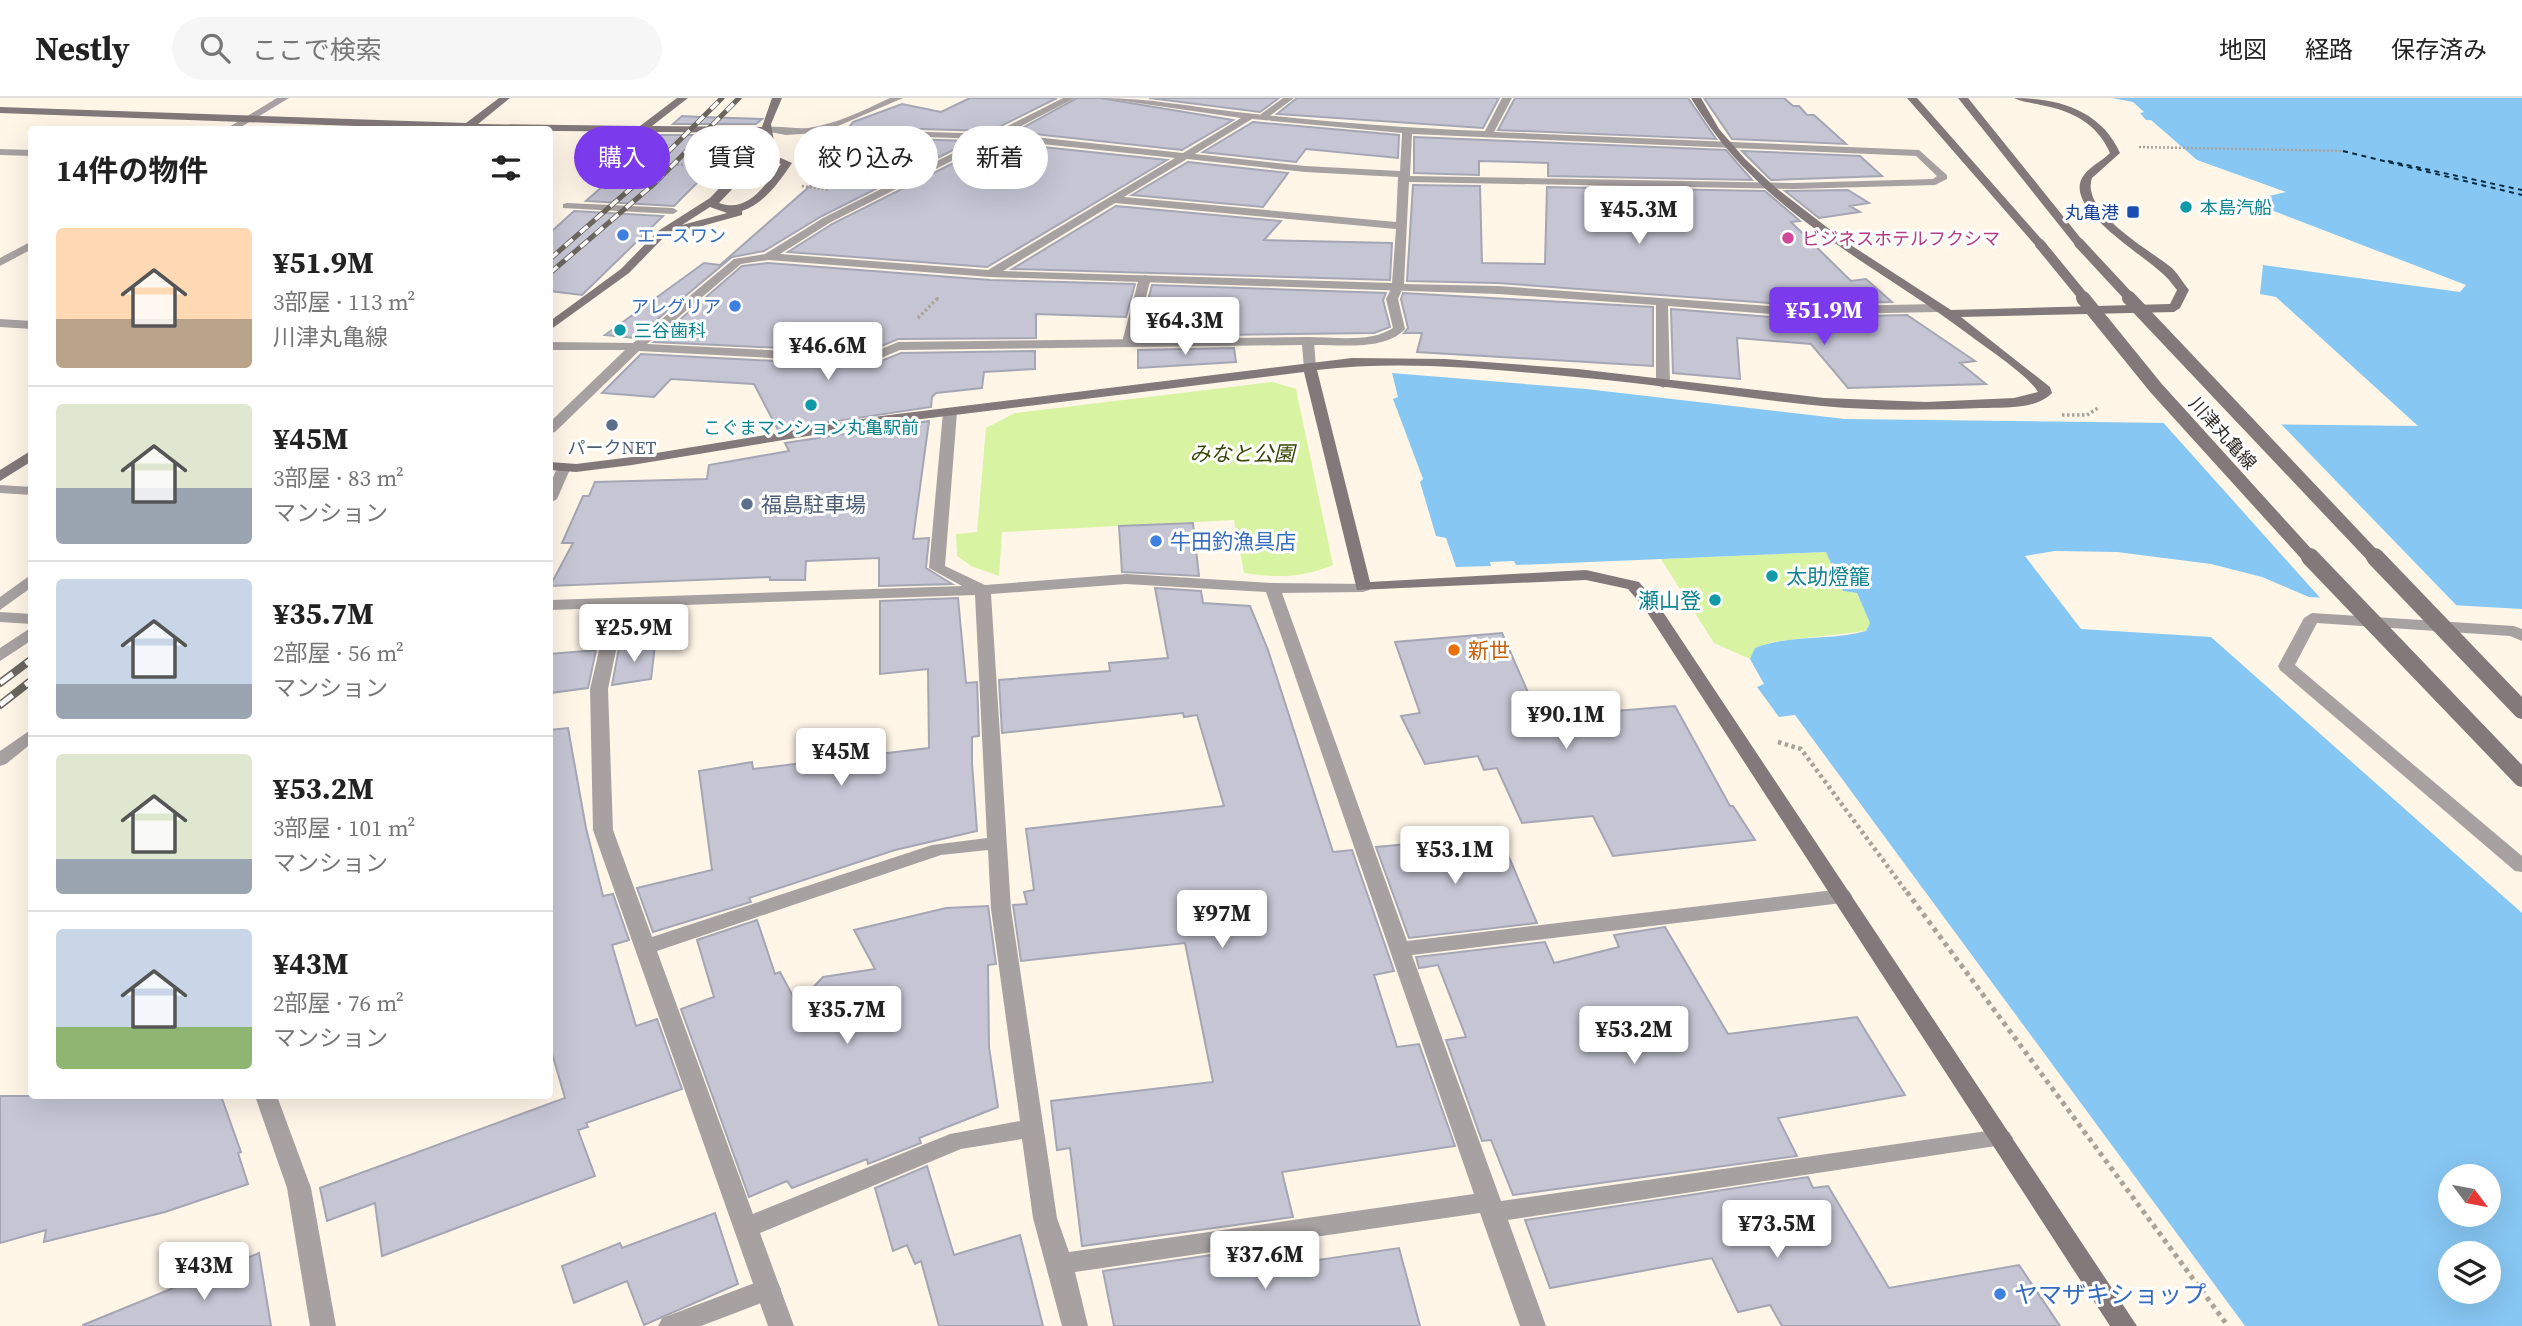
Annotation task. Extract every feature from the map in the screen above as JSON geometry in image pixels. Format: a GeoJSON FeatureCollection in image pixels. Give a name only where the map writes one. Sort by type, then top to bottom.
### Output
{"type":"FeatureCollection","features":[{"type":"Feature","properties":{"kind":"street"},"geometry":{"type":"LineString","coordinates":[[235,126],[284,98]]}},
{"type":"Feature","properties":{"kind":"street"},"geometry":{"type":"LineString","coordinates":[[469,126],[505,98]]}},
{"type":"Feature","properties":{"kind":"street"},"geometry":{"type":"LineString","coordinates":[[646,126],[683,98]]}},
{"type":"Feature","properties":{"kind":"street"},"geometry":{"type":"LineString","coordinates":[[766,126],[777,98]]}},
{"type":"Feature","properties":{"kind":"street"},"geometry":{"type":"LineString","coordinates":[[834,126],[898,98]]}},
{"type":"Feature","properties":{"kind":"street"},"geometry":{"type":"LineString","coordinates":[[1014,126],[1068,98]]}},
{"type":"Feature","properties":{"kind":"street"},"geometry":{"type":"LineString","coordinates":[[1048,141],[1305,169],[1402,176],[1765,185],[1935,182],[1943,177],[1919,153],[1407,131],[1108,98]]}},
{"type":"Feature","properties":{"kind":"street"},"geometry":{"type":"LineString","coordinates":[[1264,116],[1289,98]]}},
{"type":"Feature","properties":{"kind":"street"},"geometry":{"type":"LineString","coordinates":[[1489,136],[1490,126],[1507,98]]}},
{"type":"Feature","properties":{"kind":"street"},"geometry":{"type":"LineString","coordinates":[[553,485],[557,467],[632,461],[881,420],[1352,362],[1445,363],[1578,373],[1824,402],[1926,406],[2014,402],[2037,398],[2045,393],[2043,387],[1943,311],[1765,185],[1707,121],[1696,98]]}},
{"type":"Feature","properties":{"kind":"street","name":"川津丸亀線"},"geometry":{"type":"LineString","coordinates":[[1912,98],[2040,244],[2166,399],[2369,622],[2522,778]]}},
{"type":"Feature","properties":{"kind":"street","name":"川津丸亀線"},"geometry":{"type":"LineString","coordinates":[[1963,98],[2079,243],[2214,390],[2522,710]]}},
{"type":"Feature","properties":{"kind":"street"},"geometry":{"type":"LineString","coordinates":[[553,426],[635,348],[738,261],[768,257],[990,274],[1398,285],[1782,311],[2174,308],[2183,290],[2170,272],[2119,234],[2097,212],[2085,194],[2084,184],[2090,174],[2113,157],[2113,147],[2089,117],[2050,103],[2019,98]]}},
{"type":"Feature","properties":{"kind":"street"},"geometry":{"type":"LineString","coordinates":[[0,110],[422,126]]}},
{"type":"Feature","properties":{"kind":"street"},"geometry":{"type":"LineString","coordinates":[[990,274],[1252,115]]}},
{"type":"Feature","properties":{"kind":"street"},"geometry":{"type":"LineString","coordinates":[[553,128],[574,129]]}},
{"type":"Feature","properties":{"kind":"street"},"geometry":{"type":"LineString","coordinates":[[553,346],[594,345],[835,360],[869,359],[895,347],[1379,338],[1399,329],[1392,299],[1398,285],[1399,226],[1407,131]]}},
{"type":"Feature","properties":{"kind":"street"},"geometry":{"type":"LineString","coordinates":[[780,147],[786,154]]}},
{"type":"Feature","properties":{"kind":"street"},"geometry":{"type":"LineString","coordinates":[[0,152],[28,153]]}},
{"type":"Feature","properties":{"kind":"street"},"geometry":{"type":"LineString","coordinates":[[780,156],[786,154]]}},
{"type":"Feature","properties":{"kind":"street"},"geometry":{"type":"LineString","coordinates":[[653,244],[673,232],[747,209],[786,154]]}},
{"type":"Feature","properties":{"kind":"street"},"geometry":{"type":"LineString","coordinates":[[768,257],[827,220],[952,158]]}},
{"type":"Feature","properties":{"kind":"street"},"geometry":{"type":"LineString","coordinates":[[553,324],[602,289],[673,225],[714,200],[724,189]]}},
{"type":"Feature","properties":{"kind":"street"},"geometry":{"type":"LineString","coordinates":[[1111,199],[1399,226]]}},
{"type":"Feature","properties":{"kind":"street"},"geometry":{"type":"LineString","coordinates":[[714,200],[714,205],[723,209],[747,209]]}},
{"type":"Feature","properties":{"kind":"street"},"geometry":{"type":"LineString","coordinates":[[568,206],[673,211]]}},
{"type":"Feature","properties":{"kind":"street"},"geometry":{"type":"LineString","coordinates":[[0,262],[28,246]]}},
{"type":"Feature","properties":{"kind":"street"},"geometry":{"type":"LineString","coordinates":[[1128,342],[1145,278]]}},
{"type":"Feature","properties":{"kind":"street"},"geometry":{"type":"LineString","coordinates":[[1662,302],[1663,384]]}},
{"type":"Feature","properties":{"kind":"street"},"geometry":{"type":"LineString","coordinates":[[0,323],[28,325]]}},
{"type":"Feature","properties":{"kind":"street"},"geometry":{"type":"LineString","coordinates":[[1308,341],[1310,369],[1363,587]]}},
{"type":"Feature","properties":{"kind":"street"},"geometry":{"type":"LineString","coordinates":[[950,412],[937,568],[983,590]]}},
{"type":"Feature","properties":{"kind":"street"},"geometry":{"type":"LineString","coordinates":[[0,477],[28,457]]}},
{"type":"Feature","properties":{"kind":"street"},"geometry":{"type":"LineString","coordinates":[[0,489],[28,491]]}},
{"type":"Feature","properties":{"kind":"street"},"geometry":{"type":"LineString","coordinates":[[553,605],[983,590],[1126,579],[1272,588],[1363,587],[1586,575],[1633,585],[1651,606],[2124,1326]]}},
{"type":"Feature","properties":{"kind":"street"},"geometry":{"type":"LineString","coordinates":[[0,606],[28,582]]}},
{"type":"Feature","properties":{"kind":"street"},"geometry":{"type":"LineString","coordinates":[[1272,588],[1533,1326]]}},
{"type":"Feature","properties":{"kind":"street"},"geometry":{"type":"LineString","coordinates":[[983,590],[1001,909],[1045,1218],[1060,1264],[1075,1326]]}},
{"type":"Feature","properties":{"kind":"street"},"geometry":{"type":"LineString","coordinates":[[618,603],[599,690],[603,830],[781,1326]]}},
{"type":"Feature","properties":{"kind":"street"},"geometry":{"type":"LineString","coordinates":[[0,617],[28,619]]}},
{"type":"Feature","properties":{"kind":"street"},"geometry":{"type":"LineString","coordinates":[[2522,636],[2514,631],[2312,618],[2286,666],[2522,866]]}},
{"type":"Feature","properties":{"kind":"street"},"geometry":{"type":"LineString","coordinates":[[0,656],[28,635]]}},
{"type":"Feature","properties":{"kind":"street"},"geometry":{"type":"LineString","coordinates":[[0,760],[28,737]]}},
{"type":"Feature","properties":{"kind":"street"},"geometry":{"type":"LineString","coordinates":[[645,947],[939,849],[997,843]]}},
{"type":"Feature","properties":{"kind":"street"},"geometry":{"type":"LineString","coordinates":[[1399,949],[1842,896]]}},
{"type":"Feature","properties":{"kind":"street"},"geometry":{"type":"LineString","coordinates":[[267,1099],[299,1188],[323,1326]]}},
{"type":"Feature","properties":{"kind":"street"},"geometry":{"type":"LineString","coordinates":[[746,1228],[958,1140],[1032,1128]]}},
{"type":"Feature","properties":{"kind":"street"},"geometry":{"type":"LineString","coordinates":[[1060,1264],[2001,1138]]}},
{"type":"Feature","properties":{"kind":"street"},"geometry":{"type":"LineString","coordinates":[[671,1326],[768,1289]]}},
{"type":"Feature","properties":{"kind":"path"},"geometry":{"type":"LineString","coordinates":[[2113,147],[2343,151]]}},
{"type":"Feature","properties":{"kind":"path"},"geometry":{"type":"LineString","coordinates":[[568,206],[587,189]]}},
{"type":"Feature","properties":{"kind":"path"},"geometry":{"type":"LineString","coordinates":[[895,347],[911,324],[929,308],[960,272]]}},
{"type":"Feature","properties":{"kind":"path"},"geometry":{"type":"LineString","coordinates":[[1772,740],[1801,749],[2228,1326]]}},
{"type":"Feature","properties":{"kind":"green space","name":"みなと公園"},"geometry":{"type":"Polygon","coordinates":[[[1273,382],[1296,389],[1333,565],[1289,576],[1244,573],[1234,520],[1002,532],[999,576],[971,566],[957,556],[956,534],[977,532],[986,428],[1015,413],[1273,382]]]}},
{"type":"Feature","properties":{"kind":"green space"},"geometry":{"type":"Polygon","coordinates":[[[1826,552],[1843,591],[1857,593],[1870,623],[1866,631],[1772,642],[1756,648],[1750,659],[1714,643],[1661,559],[1826,552]]]}},
{"type":"Feature","properties":{"kind":"water"},"geometry":{"type":"Polygon","coordinates":[[[2112,98],[2522,98],[2522,609],[2309,597],[2262,577],[2211,564],[2117,552],[2055,551],[2025,556],[2081,629],[2211,637],[2522,913],[2522,1326],[2245,1326],[1795,715],[1779,717],[1757,687],[1764,684],[1750,659],[1755,648],[1782,641],[1866,631],[1870,623],[1857,593],[1843,591],[1826,552],[1516,565],[1514,561],[1490,562],[1491,566],[1456,567],[1446,538],[1436,536],[1420,482],[1423,479],[1393,399],[1398,397],[1392,373],[1586,389],[1845,419],[2418,426],[2276,297],[2260,294],[2263,265],[2460,292],[2466,285],[2248,201],[2286,192],[2197,160],[2151,120],[2146,120],[2140,113],[2144,112],[2133,102],[2112,98]]]}},
{"type":"Feature","properties":{"kind":"pier"},"geometry":{"type":"Polygon","coordinates":[[[2160,419],[2278,421],[2460,609],[2323,601],[2160,419]]]}},
{"type":"Feature","properties":{"kind":"building"},"geometry":{"type":"Polygon","coordinates":[[[970,98],[1057,98],[1001,126],[952,126],[952,130],[938,130],[938,126],[850,126],[853,122],[902,104],[941,112],[970,98]]]}},
{"type":"Feature","properties":{"kind":"building"},"geometry":{"type":"Polygon","coordinates":[[[1077,98],[1100,98],[1233,120],[1182,150],[1048,136],[1048,126],[1026,126],[1077,98]]]}},
{"type":"Feature","properties":{"kind":"building"},"geometry":{"type":"Polygon","coordinates":[[[1149,98],[1279,98],[1260,112],[1149,98]]]}},
{"type":"Feature","properties":{"kind":"building"},"geometry":{"type":"Polygon","coordinates":[[[1297,98],[1499,98],[1483,128],[1277,114],[1297,98]]]}},
{"type":"Feature","properties":{"kind":"building"},"geometry":{"type":"Polygon","coordinates":[[[1515,98],[1688,98],[1716,139],[1498,130],[1515,98]]]}},
{"type":"Feature","properties":{"kind":"building"},"geometry":{"type":"Polygon","coordinates":[[[1704,98],[1784,98],[1793,106],[1799,106],[1807,115],[1814,115],[1846,144],[1732,139],[1704,98]]]}},
{"type":"Feature","properties":{"kind":"building"},"geometry":{"type":"Polygon","coordinates":[[[682,116],[762,119],[756,124],[673,124],[682,116]]]}},
{"type":"Feature","properties":{"kind":"building"},"geometry":{"type":"Polygon","coordinates":[[[1253,122],[1399,135],[1398,158],[1306,149],[1296,162],[1203,152],[1253,122]]]}},
{"type":"Feature","properties":{"kind":"building"},"geometry":{"type":"Polygon","coordinates":[[[670,135],[684,135],[684,189],[691,189],[674,206],[586,201],[600,189],[670,189],[670,135]]]}},
{"type":"Feature","properties":{"kind":"building"},"geometry":{"type":"Polygon","coordinates":[[[1414,137],[1726,150],[1752,180],[1548,176],[1548,163],[1479,161],[1479,175],[1414,173],[1414,137]]]}},
{"type":"Feature","properties":{"kind":"building"},"geometry":{"type":"Polygon","coordinates":[[[938,140],[952,140],[952,151],[938,158],[938,140]]]}},
{"type":"Feature","properties":{"kind":"building"},"geometry":{"type":"Polygon","coordinates":[[[1048,148],[1167,160],[987,267],[788,252],[832,224],[902,189],[938,189],[938,171],[952,164],[952,189],[1048,189],[1048,148]]]}},
{"type":"Feature","properties":{"kind":"building"},"geometry":{"type":"Polygon","coordinates":[[[1742,151],[1860,156],[1882,176],[1771,180],[1742,151]]]}},
{"type":"Feature","properties":{"kind":"building"},"geometry":{"type":"Polygon","coordinates":[[[1188,162],[1288,173],[1263,207],[1132,195],[1188,162]]]}},
{"type":"Feature","properties":{"kind":"building"},"geometry":{"type":"Polygon","coordinates":[[[1413,185],[1480,186],[1482,263],[1545,264],[1547,187],[1765,191],[1800,221],[1791,222],[1851,281],[1866,279],[1892,302],[1782,304],[1498,283],[1407,281],[1413,185]]]}},
{"type":"Feature","properties":{"kind":"building"},"geometry":{"type":"Polygon","coordinates":[[[807,189],[876,189],[822,216],[764,251],[732,257],[635,338],[605,335],[704,263],[720,265],[807,189]]]}},
{"type":"Feature","properties":{"kind":"building"},"geometry":{"type":"Polygon","coordinates":[[[1848,190],[1869,203],[1850,206],[1860,212],[1819,218],[1785,191],[1848,190]]]}},
{"type":"Feature","properties":{"kind":"building"},"geometry":{"type":"Polygon","coordinates":[[[1116,206],[1281,221],[1264,240],[1392,243],[1390,280],[1012,269],[1116,206]]]}},
{"type":"Feature","properties":{"kind":"building"},"geometry":{"type":"Polygon","coordinates":[[[574,211],[663,216],[582,295],[553,291],[553,230],[574,211]]]}},
{"type":"Feature","properties":{"kind":"building"},"geometry":{"type":"Polygon","coordinates":[[[768,263],[990,280],[1135,284],[1126,317],[1036,314],[1036,338],[898,339],[867,352],[654,342],[742,266],[768,263]]]}},
{"type":"Feature","properties":{"kind":"building"},"geometry":{"type":"Polygon","coordinates":[[[1152,285],[1386,293],[1383,300],[1390,327],[1374,333],[1139,336],[1152,285]]]}},
{"type":"Feature","properties":{"kind":"building"},"geometry":{"type":"Polygon","coordinates":[[[1403,293],[1653,307],[1653,366],[1417,352],[1422,333],[1404,333],[1408,328],[1401,299],[1403,293]]]}},
{"type":"Feature","properties":{"kind":"building"},"geometry":{"type":"Polygon","coordinates":[[[1671,309],[1782,318],[1907,315],[1975,361],[1960,363],[1986,384],[1848,388],[1811,344],[1737,338],[1740,379],[1673,373],[1671,309]]]}},
{"type":"Feature","properties":{"kind":"building"},"geometry":{"type":"Polygon","coordinates":[[[1234,348],[1236,362],[1138,368],[1138,350],[1234,348]]]}},
{"type":"Feature","properties":{"kind":"building"},"geometry":{"type":"Polygon","coordinates":[[[1035,351],[1035,369],[984,372],[982,388],[936,393],[932,397],[931,407],[778,430],[754,384],[671,379],[654,397],[602,393],[641,354],[869,366],[901,353],[1035,351]]]}},
{"type":"Feature","properties":{"kind":"building","name":"福島駐車場"},"geometry":{"type":"Polygon","coordinates":[[[929,421],[913,539],[929,538],[926,568],[952,584],[879,586],[879,558],[806,561],[805,580],[770,580],[770,577],[553,586],[553,580],[573,543],[562,543],[583,496],[589,496],[595,482],[707,479],[709,465],[789,451],[785,443],[929,421]]]}},
{"type":"Feature","properties":{"kind":"building"},"geometry":{"type":"Polygon","coordinates":[[[1193,523],[1199,576],[1122,572],[1119,526],[1193,523]]]}},
{"type":"Feature","properties":{"kind":"building"},"geometry":{"type":"Polygon","coordinates":[[[1155,588],[1201,591],[1203,603],[1250,606],[1268,650],[1333,852],[1352,850],[1394,971],[1374,975],[1397,1047],[1419,1044],[1455,1146],[1282,1172],[1293,1217],[1082,1246],[1070,1148],[1057,1150],[1051,1101],[1213,1082],[1185,943],[1021,961],[1013,905],[1027,904],[1024,892],[1034,890],[1026,829],[1224,806],[1197,715],[1184,717],[1183,713],[1002,733],[999,680],[1110,671],[1109,663],[1168,658],[1155,588]]]}},
{"type":"Feature","properties":{"kind":"building"},"geometry":{"type":"Polygon","coordinates":[[[958,598],[966,683],[977,682],[979,736],[972,737],[972,763],[977,831],[895,850],[749,898],[751,902],[653,932],[637,888],[712,870],[699,771],[752,762],[753,769],[929,748],[928,669],[880,674],[880,601],[958,598]]]}},
{"type":"Feature","properties":{"kind":"building"},"geometry":{"type":"Polygon","coordinates":[[[1502,633],[1537,713],[1577,709],[1579,714],[1675,706],[1730,806],[1733,806],[1755,840],[1613,856],[1593,816],[1522,823],[1497,768],[1484,770],[1478,756],[1425,764],[1401,716],[1420,713],[1395,642],[1502,633]]]}},
{"type":"Feature","properties":{"kind":"building"},"geometry":{"type":"Polygon","coordinates":[[[655,645],[651,679],[612,685],[619,648],[655,645]]]}},
{"type":"Feature","properties":{"kind":"building"},"geometry":{"type":"Polygon","coordinates":[[[596,650],[588,688],[553,693],[553,654],[596,650]]]}},
{"type":"Feature","properties":{"kind":"building"},"geometry":{"type":"Polygon","coordinates":[[[568,728],[586,828],[603,896],[613,894],[629,940],[612,945],[636,1026],[657,1019],[682,1089],[586,1123],[588,1127],[578,1130],[595,1176],[382,1256],[375,1203],[327,1221],[320,1188],[565,1098],[553,1056],[553,730],[568,728]]]}},
{"type":"Feature","properties":{"kind":"building"},"geometry":{"type":"Polygon","coordinates":[[[1500,836],[1537,923],[1409,938],[1376,847],[1500,836]]]}},
{"type":"Feature","properties":{"kind":"building"},"geometry":{"type":"Polygon","coordinates":[[[988,906],[996,964],[988,965],[989,1047],[998,1107],[919,1138],[921,1143],[868,1164],[867,1159],[792,1188],[787,1181],[749,1197],[681,1009],[714,997],[697,940],[757,920],[775,974],[780,972],[797,1004],[823,977],[875,969],[854,930],[946,908],[988,906]]]}},
{"type":"Feature","properties":{"kind":"building"},"geometry":{"type":"Polygon","coordinates":[[[1665,927],[1728,1034],[1857,1017],[1905,1095],[1778,1118],[1797,1156],[1513,1195],[1491,1140],[1482,1141],[1446,1040],[1466,1037],[1438,965],[1419,968],[1416,957],[1545,942],[1554,963],[1619,947],[1614,935],[1665,927]]]}},
{"type":"Feature","properties":{"kind":"building"},"geometry":{"type":"Polygon","coordinates":[[[0,1096],[28,1096],[28,1099],[222,1099],[241,1152],[238,1153],[248,1184],[165,1212],[44,1242],[46,1230],[0,1243],[0,1096]]]}},
{"type":"Feature","properties":{"kind":"building"},"geometry":{"type":"Polygon","coordinates":[[[927,1166],[954,1255],[1020,1235],[1043,1326],[939,1326],[921,1261],[915,1264],[907,1245],[893,1251],[875,1188],[927,1166]]]}},
{"type":"Feature","properties":{"kind":"building"},"geometry":{"type":"Polygon","coordinates":[[[1808,1177],[1813,1188],[1828,1186],[1889,1288],[2019,1265],[2060,1326],[1782,1326],[1770,1305],[1738,1312],[1712,1258],[1550,1288],[1525,1220],[1808,1177]]]}},
{"type":"Feature","properties":{"kind":"building"},"geometry":{"type":"Polygon","coordinates":[[[715,1213],[738,1284],[644,1325],[627,1281],[574,1303],[562,1266],[620,1243],[622,1248],[715,1213]]]}},
{"type":"Feature","properties":{"kind":"building"},"geometry":{"type":"Polygon","coordinates":[[[1300,1242],[1305,1262],[1399,1248],[1420,1326],[1114,1326],[1103,1271],[1300,1242]]]}},
{"type":"Feature","properties":{"kind":"building"},"geometry":{"type":"Polygon","coordinates":[[[259,1253],[271,1326],[83,1326],[83,1325],[259,1253]]]}},
{"type":"Feature","properties":{"kind":"ferry route"},"geometry":{"type":"LineString","coordinates":[[2343,151],[2522,195]]}},
{"type":"Feature","properties":{"kind":"ferry route"},"geometry":{"type":"LineString","coordinates":[[2388,161],[2522,190]]}},
{"type":"Feature","properties":{"kind":"railway"},"geometry":{"type":"LineString","coordinates":[[553,256],[637,183],[722,98]]}},
{"type":"Feature","properties":{"kind":"railway"},"geometry":{"type":"LineString","coordinates":[[553,270],[655,183],[739,98]]}},
{"type":"Feature","properties":{"kind":"railway"},"geometry":{"type":"LineString","coordinates":[[0,683],[28,662]]}},
{"type":"Feature","properties":{"kind":"railway"},"geometry":{"type":"LineString","coordinates":[[0,705],[28,683]]}},
{"type":"Feature","properties":{"kind":"place","name":"本島汽船"},"geometry":{"type":"Point","coordinates":[2186,207]}},
{"type":"Feature","properties":{"kind":"place","name":"丸亀港"},"geometry":{"type":"Point","coordinates":[2133,212]}},
{"type":"Feature","properties":{"kind":"place","name":"エースワン"},"geometry":{"type":"Point","coordinates":[623,235]}},
{"type":"Feature","properties":{"kind":"place","name":"ビジネスホテルフクシマ"},"geometry":{"type":"Point","coordinates":[1788,238]}},
{"type":"Feature","properties":{"kind":"place","name":"アレグリア"},"geometry":{"type":"Point","coordinates":[735,306]}},
{"type":"Feature","properties":{"kind":"place","name":"三谷歯科"},"geometry":{"type":"Point","coordinates":[620,330]}},
{"type":"Feature","properties":{"kind":"place","name":"こぐまマンション丸亀駅前"},"geometry":{"type":"Point","coordinates":[811,405]}},
{"type":"Feature","properties":{"kind":"place","name":"パークNET"},"geometry":{"type":"Point","coordinates":[612,425]}},
{"type":"Feature","properties":{"kind":"place","name":"福島駐車場"},"geometry":{"type":"Point","coordinates":[747,504]}},
{"type":"Feature","properties":{"kind":"place","name":"牛田釣漁具店"},"geometry":{"type":"Point","coordinates":[1156,541]}},
{"type":"Feature","properties":{"kind":"place","name":"太助燈籠"},"geometry":{"type":"Point","coordinates":[1772,576]}},
{"type":"Feature","properties":{"kind":"place","name":"瀬山登"},"geometry":{"type":"Point","coordinates":[1715,600]}},
{"type":"Feature","properties":{"kind":"place","name":"新世"},"geometry":{"type":"Point","coordinates":[1454,650]}},
{"type":"Feature","properties":{"kind":"place","name":"ヤマザキショップ"},"geometry":{"type":"Point","coordinates":[2000,1294]}}]}
